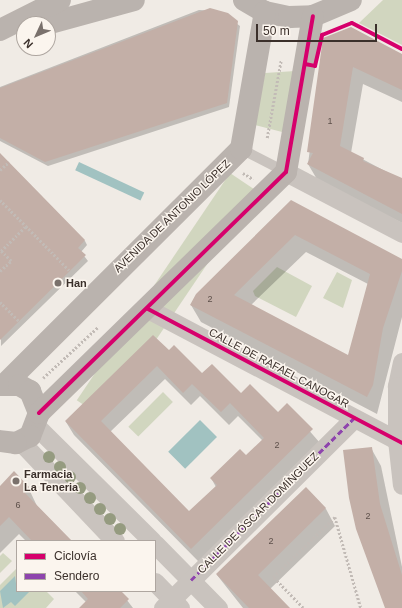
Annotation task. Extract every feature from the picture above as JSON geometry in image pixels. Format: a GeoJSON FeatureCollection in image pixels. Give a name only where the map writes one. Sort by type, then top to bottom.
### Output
{"type":"FeatureCollection","features":[{"type":"Feature","properties":{"kind":"street"},"geometry":{"type":"LineString","coordinates":[[0,30],[60,0]]}},
{"type":"Feature","properties":{"kind":"street"},"geometry":{"type":"LineString","coordinates":[[56,22],[134,0]]}},
{"type":"Feature","properties":{"kind":"street"},"geometry":{"type":"LineString","coordinates":[[244,0],[265,12],[288,17],[313,16],[351,0]]}},
{"type":"Feature","properties":{"kind":"street"},"geometry":{"type":"LineString","coordinates":[[237,147],[265,12]]}},
{"type":"Feature","properties":{"kind":"street"},"geometry":{"type":"LineString","coordinates":[[114,540],[8,445],[38,420],[286,172],[313,16]]}},
{"type":"Feature","properties":{"kind":"street"},"geometry":{"type":"LineString","coordinates":[[0,37],[16,32]]}},
{"type":"Feature","properties":{"kind":"street","name":"AVENIDA DE ANTONIO LÓPEZ"},"geometry":{"type":"LineString","coordinates":[[3,384],[237,147]]}},
{"type":"Feature","properties":{"kind":"street"},"geometry":{"type":"LineString","coordinates":[[286,172],[402,233]]}},
{"type":"Feature","properties":{"kind":"street","name":"CALLE DE RAFAEL CANOGAR"},"geometry":{"type":"LineString","coordinates":[[148,309],[399,442]]}},
{"type":"Feature","properties":{"kind":"street"},"geometry":{"type":"LineString","coordinates":[[402,362],[397,386],[402,485]]}},
{"type":"Feature","properties":{"kind":"street"},"geometry":{"type":"LineString","coordinates":[[3,384],[30,391],[38,420],[151,540]]}},
{"type":"Feature","properties":{"kind":"street","name":"CALLE DE ÓSCAR DOMÍNGUEZ"},"geometry":{"type":"LineString","coordinates":[[171,605],[191,580],[354,418]]}},
{"type":"Feature","properties":{"kind":"street"},"geometry":{"type":"LineString","coordinates":[[156,545],[218,608]]}},
{"type":"Feature","properties":{"kind":"street"},"geometry":{"type":"LineString","coordinates":[[156,583],[171,605]]}},
{"type":"Feature","properties":{"kind":"lane"},"geometry":{"type":"LineString","coordinates":[[237,147],[286,172]]}},
{"type":"Feature","properties":{"kind":"path"},"geometry":{"type":"LineString","coordinates":[[257,56],[305,64]]}},
{"type":"Feature","properties":{"kind":"path"},"geometry":{"type":"LineString","coordinates":[[267,138],[281,60]]}},
{"type":"Feature","properties":{"kind":"path"},"geometry":{"type":"LineString","coordinates":[[268,190],[237,147],[267,138],[290,146]]}},
{"type":"Feature","properties":{"kind":"path"},"geometry":{"type":"LineString","coordinates":[[0,170],[9,162]]}},
{"type":"Feature","properties":{"kind":"path"},"geometry":{"type":"LineString","coordinates":[[0,200],[70,272]]}},
{"type":"Feature","properties":{"kind":"path"},"geometry":{"type":"LineString","coordinates":[[0,271],[10,261],[0,250],[26,226]]}},
{"type":"Feature","properties":{"kind":"path"},"geometry":{"type":"LineString","coordinates":[[0,302],[19,321]]}},
{"type":"Feature","properties":{"kind":"path"},"geometry":{"type":"LineString","coordinates":[[303,608],[273,577],[335,517],[362,608]]}},
{"type":"Feature","properties":{"kind":"green space"},"geometry":{"type":"Polygon","coordinates":[[[383,0],[402,0],[402,45],[359,23],[383,0]]]}},
{"type":"Feature","properties":{"kind":"green space"},"geometry":{"type":"Polygon","coordinates":[[[295,71],[286,133],[255,125],[265,73],[295,71]]]}},
{"type":"Feature","properties":{"kind":"green space"},"geometry":{"type":"Polygon","coordinates":[[[230,173],[257,191],[103,418],[77,400],[230,173]]]}},
{"type":"Feature","properties":{"kind":"green space"},"geometry":{"type":"Polygon","coordinates":[[[277,267],[312,286],[296,317],[255,296],[253,291],[277,267]]]}},
{"type":"Feature","properties":{"kind":"green space"},"geometry":{"type":"Polygon","coordinates":[[[337,272],[352,280],[343,308],[323,298],[337,272]]]}},
{"type":"Feature","properties":{"kind":"green space"},"geometry":{"type":"Polygon","coordinates":[[[163,392],[173,402],[138,437],[128,427],[163,392]]]}},
{"type":"Feature","properties":{"kind":"green space"},"geometry":{"type":"Polygon","coordinates":[[[3,553],[12,561],[0,573],[0,556],[3,553]]]}},
{"type":"Feature","properties":{"kind":"green space"},"geometry":{"type":"Polygon","coordinates":[[[16,569],[16,592],[47,592],[54,599],[46,608],[0,608],[0,585],[16,569]]]}},
{"type":"Feature","properties":{"kind":"water"},"geometry":{"type":"Polygon","coordinates":[[[79,162],[144,192],[140,201],[75,170],[79,162]]]}},
{"type":"Feature","properties":{"kind":"water"},"geometry":{"type":"Polygon","coordinates":[[[200,420],[217,437],[185,469],[168,452],[200,420]]]}},
{"type":"Feature","properties":{"kind":"water"},"geometry":{"type":"Polygon","coordinates":[[[15,576],[16,592],[29,592],[15,606],[11,602],[3,608],[0,591],[15,576]]]}},
{"type":"Feature","properties":{"kind":"building"},"geometry":{"type":"Polygon","coordinates":[[[210,8],[228,13],[238,21],[227,103],[45,162],[0,138],[0,88],[210,8]]]}},
{"type":"Feature","properties":{"kind":"building"},"geometry":{"type":"Polygon","coordinates":[[[351,27],[402,54],[402,90],[353,67],[340,146],[364,158],[363,161],[402,178],[402,214],[307,164],[313,153],[307,152],[323,38],[351,27]]]}},
{"type":"Feature","properties":{"kind":"building"},"geometry":{"type":"Polygon","coordinates":[[[0,153],[85,240],[78,248],[86,255],[0,340],[0,153]]]}},
{"type":"Feature","properties":{"kind":"building"},"geometry":{"type":"Polygon","coordinates":[[[291,200],[402,259],[402,271],[383,328],[373,385],[367,397],[190,305],[196,294],[291,200]],[[295,235],[234,295],[348,355],[370,274],[295,235]]]}},
{"type":"Feature","properties":{"kind":"building"},"geometry":{"type":"Polygon","coordinates":[[[153,335],[169,350],[174,345],[202,373],[212,364],[241,393],[250,384],[278,412],[287,403],[313,429],[191,549],[65,421],[153,335]],[[157,366],[101,421],[189,511],[217,485],[210,478],[240,449],[246,455],[264,438],[230,403],[221,412],[192,384],[183,393],[157,366]]]}},
{"type":"Feature","properties":{"kind":"building"},"geometry":{"type":"Polygon","coordinates":[[[372,447],[380,504],[402,575],[402,608],[385,608],[356,529],[349,498],[343,450],[372,447]]]}},
{"type":"Feature","properties":{"kind":"building"},"geometry":{"type":"Polygon","coordinates":[[[14,471],[29,487],[24,492],[71,540],[31,540],[9,517],[0,526],[0,486],[14,471]]]}},
{"type":"Feature","properties":{"kind":"building"},"geometry":{"type":"Polygon","coordinates":[[[306,487],[326,508],[258,575],[290,608],[249,608],[216,574],[306,487]]]}},
{"type":"Feature","properties":{"kind":"building"},"geometry":{"type":"Polygon","coordinates":[[[82,592],[122,592],[129,599],[120,608],[79,608],[88,599],[82,592]]]}},
{"type":"Feature","properties":{"kind":"marked path"},"geometry":{"type":"LineString","coordinates":[[191,580],[354,418]]}},
{"type":"Feature","properties":{"kind":"cycle path"},"geometry":{"type":"LineString","coordinates":[[39,413],[286,172],[313,16]]}},
{"type":"Feature","properties":{"kind":"cycle path"},"geometry":{"type":"LineString","coordinates":[[305,64],[315,66],[322,35],[352,23],[402,49]]}},
{"type":"Feature","properties":{"kind":"cycle path"},"geometry":{"type":"LineString","coordinates":[[148,309],[402,443]]}},
{"type":"Feature","properties":{"kind":"place","name":"Han"},"geometry":{"type":"Point","coordinates":[58,283]}},
{"type":"Feature","properties":{"kind":"place","name":"Farmacia La Teneria"},"geometry":{"type":"Point","coordinates":[16,481]}}]}
